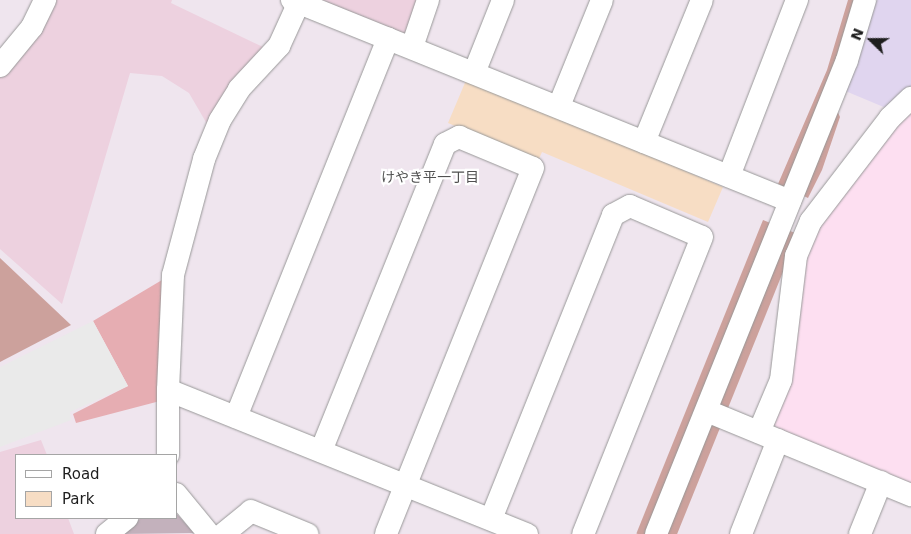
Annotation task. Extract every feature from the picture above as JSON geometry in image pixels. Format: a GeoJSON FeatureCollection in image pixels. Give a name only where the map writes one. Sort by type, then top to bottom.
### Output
{"type":"FeatureCollection","features":[{"type":"Feature","properties":{"kind":"street"},"geometry":{"type":"LineString","coordinates":[[0,66],[32,28],[45,0]]}},
{"type":"Feature","properties":{"kind":"street"},"geometry":{"type":"LineString","coordinates":[[412,48],[428,0]]}},
{"type":"Feature","properties":{"kind":"street"},"geometry":{"type":"LineString","coordinates":[[474,73],[503,0]]}},
{"type":"Feature","properties":{"kind":"street"},"geometry":{"type":"LineString","coordinates":[[559,106],[602,0]]}},
{"type":"Feature","properties":{"kind":"street"},"geometry":{"type":"LineString","coordinates":[[644,142],[702,0]]}},
{"type":"Feature","properties":{"kind":"street"},"geometry":{"type":"LineString","coordinates":[[729,176],[797,0]]}},
{"type":"Feature","properties":{"kind":"street"},"geometry":{"type":"LineString","coordinates":[[656,534],[847,60],[865,0]]}},
{"type":"Feature","properties":{"kind":"street"},"geometry":{"type":"LineString","coordinates":[[168,454],[168,390],[173,275],[204,159],[220,120],[239,89],[279,46],[297,1],[790,201]]}},
{"type":"Feature","properties":{"kind":"street"},"geometry":{"type":"LineString","coordinates":[[236,417],[388,38]]}},
{"type":"Feature","properties":{"kind":"street"},"geometry":{"type":"LineString","coordinates":[[741,534],[781,380],[796,256],[811,221],[890,118],[911,98]]}},
{"type":"Feature","properties":{"kind":"street"},"geometry":{"type":"LineString","coordinates":[[321,451],[444,144],[459,137],[532,168],[386,534]]}},
{"type":"Feature","properties":{"kind":"street"},"geometry":{"type":"LineString","coordinates":[[491,519],[613,215],[630,206],[702,237],[583,534]]}},
{"type":"Feature","properties":{"kind":"street"},"geometry":{"type":"LineString","coordinates":[[168,390],[527,534]]}},
{"type":"Feature","properties":{"kind":"street"},"geometry":{"type":"LineString","coordinates":[[707,411],[911,496]]}},
{"type":"Feature","properties":{"kind":"street"},"geometry":{"type":"LineString","coordinates":[[860,534],[881,482]]}},
{"type":"Feature","properties":{"kind":"street"},"geometry":{"type":"LineString","coordinates":[[178,496],[209,534]]}},
{"type":"Feature","properties":{"kind":"street"},"geometry":{"type":"LineString","coordinates":[[223,534],[251,511],[307,534]]}},
{"type":"Feature","properties":{"kind":"street"},"geometry":{"type":"LineString","coordinates":[[107,534],[126,519]]}},
{"type":"Feature","properties":{"kind":"shaded area"},"geometry":{"type":"Polygon","coordinates":[[[53,0],[172,0],[171,3],[263,47],[207,124],[189,93],[162,76],[130,73],[62,304],[0,249],[0,77],[39,31],[53,0]]]}},
{"type":"Feature","properties":{"kind":"shaded area"},"geometry":{"type":"Polygon","coordinates":[[[313,0],[419,0],[408,37],[313,0]]]}},
{"type":"Feature","properties":{"kind":"shaded area"},"geometry":{"type":"Polygon","coordinates":[[[848,0],[859,0],[829,91],[840,117],[822,170],[808,198],[778,184],[827,70],[848,0]]]}},
{"type":"Feature","properties":{"kind":"shaded area"},"geometry":{"type":"Polygon","coordinates":[[[870,0],[911,0],[911,89],[886,108],[843,90],[870,0]]]}},
{"type":"Feature","properties":{"kind":"shaded area"},"geometry":{"type":"Polygon","coordinates":[[[911,106],[911,487],[789,436],[771,423],[799,281],[814,233],[911,106]]]}},
{"type":"Feature","properties":{"kind":"shaded area"},"geometry":{"type":"Polygon","coordinates":[[[763,220],[798,234],[677,534],[636,533],[763,220]]]}},
{"type":"Feature","properties":{"kind":"shaded area"},"geometry":{"type":"Polygon","coordinates":[[[0,258],[71,325],[0,362],[0,258]]]}},
{"type":"Feature","properties":{"kind":"shaded area"},"geometry":{"type":"Polygon","coordinates":[[[162,280],[160,401],[76,423],[73,414],[128,386],[93,321],[162,280]]]}},
{"type":"Feature","properties":{"kind":"shaded area"},"geometry":{"type":"Polygon","coordinates":[[[93,321],[128,386],[70,412],[71,420],[0,447],[0,367],[93,321]]]}},
{"type":"Feature","properties":{"kind":"shaded area"},"geometry":{"type":"Polygon","coordinates":[[[41,440],[47,454],[15,454],[15,519],[68,519],[74,534],[0,534],[0,452],[41,440]]]}},
{"type":"Feature","properties":{"kind":"shaded area"},"geometry":{"type":"Polygon","coordinates":[[[178,515],[194,533],[121,534],[140,519],[178,519],[178,515]]]}},
{"type":"Feature","properties":{"kind":"green space"},"geometry":{"type":"Polygon","coordinates":[[[467,78],[723,187],[708,222],[542,152],[538,161],[448,123],[467,78]]]}},
{"type":"Feature","properties":{"kind":"district","name":"けやき平一丁目"},"geometry":{"type":"Point","coordinates":[430,177]}}]}
